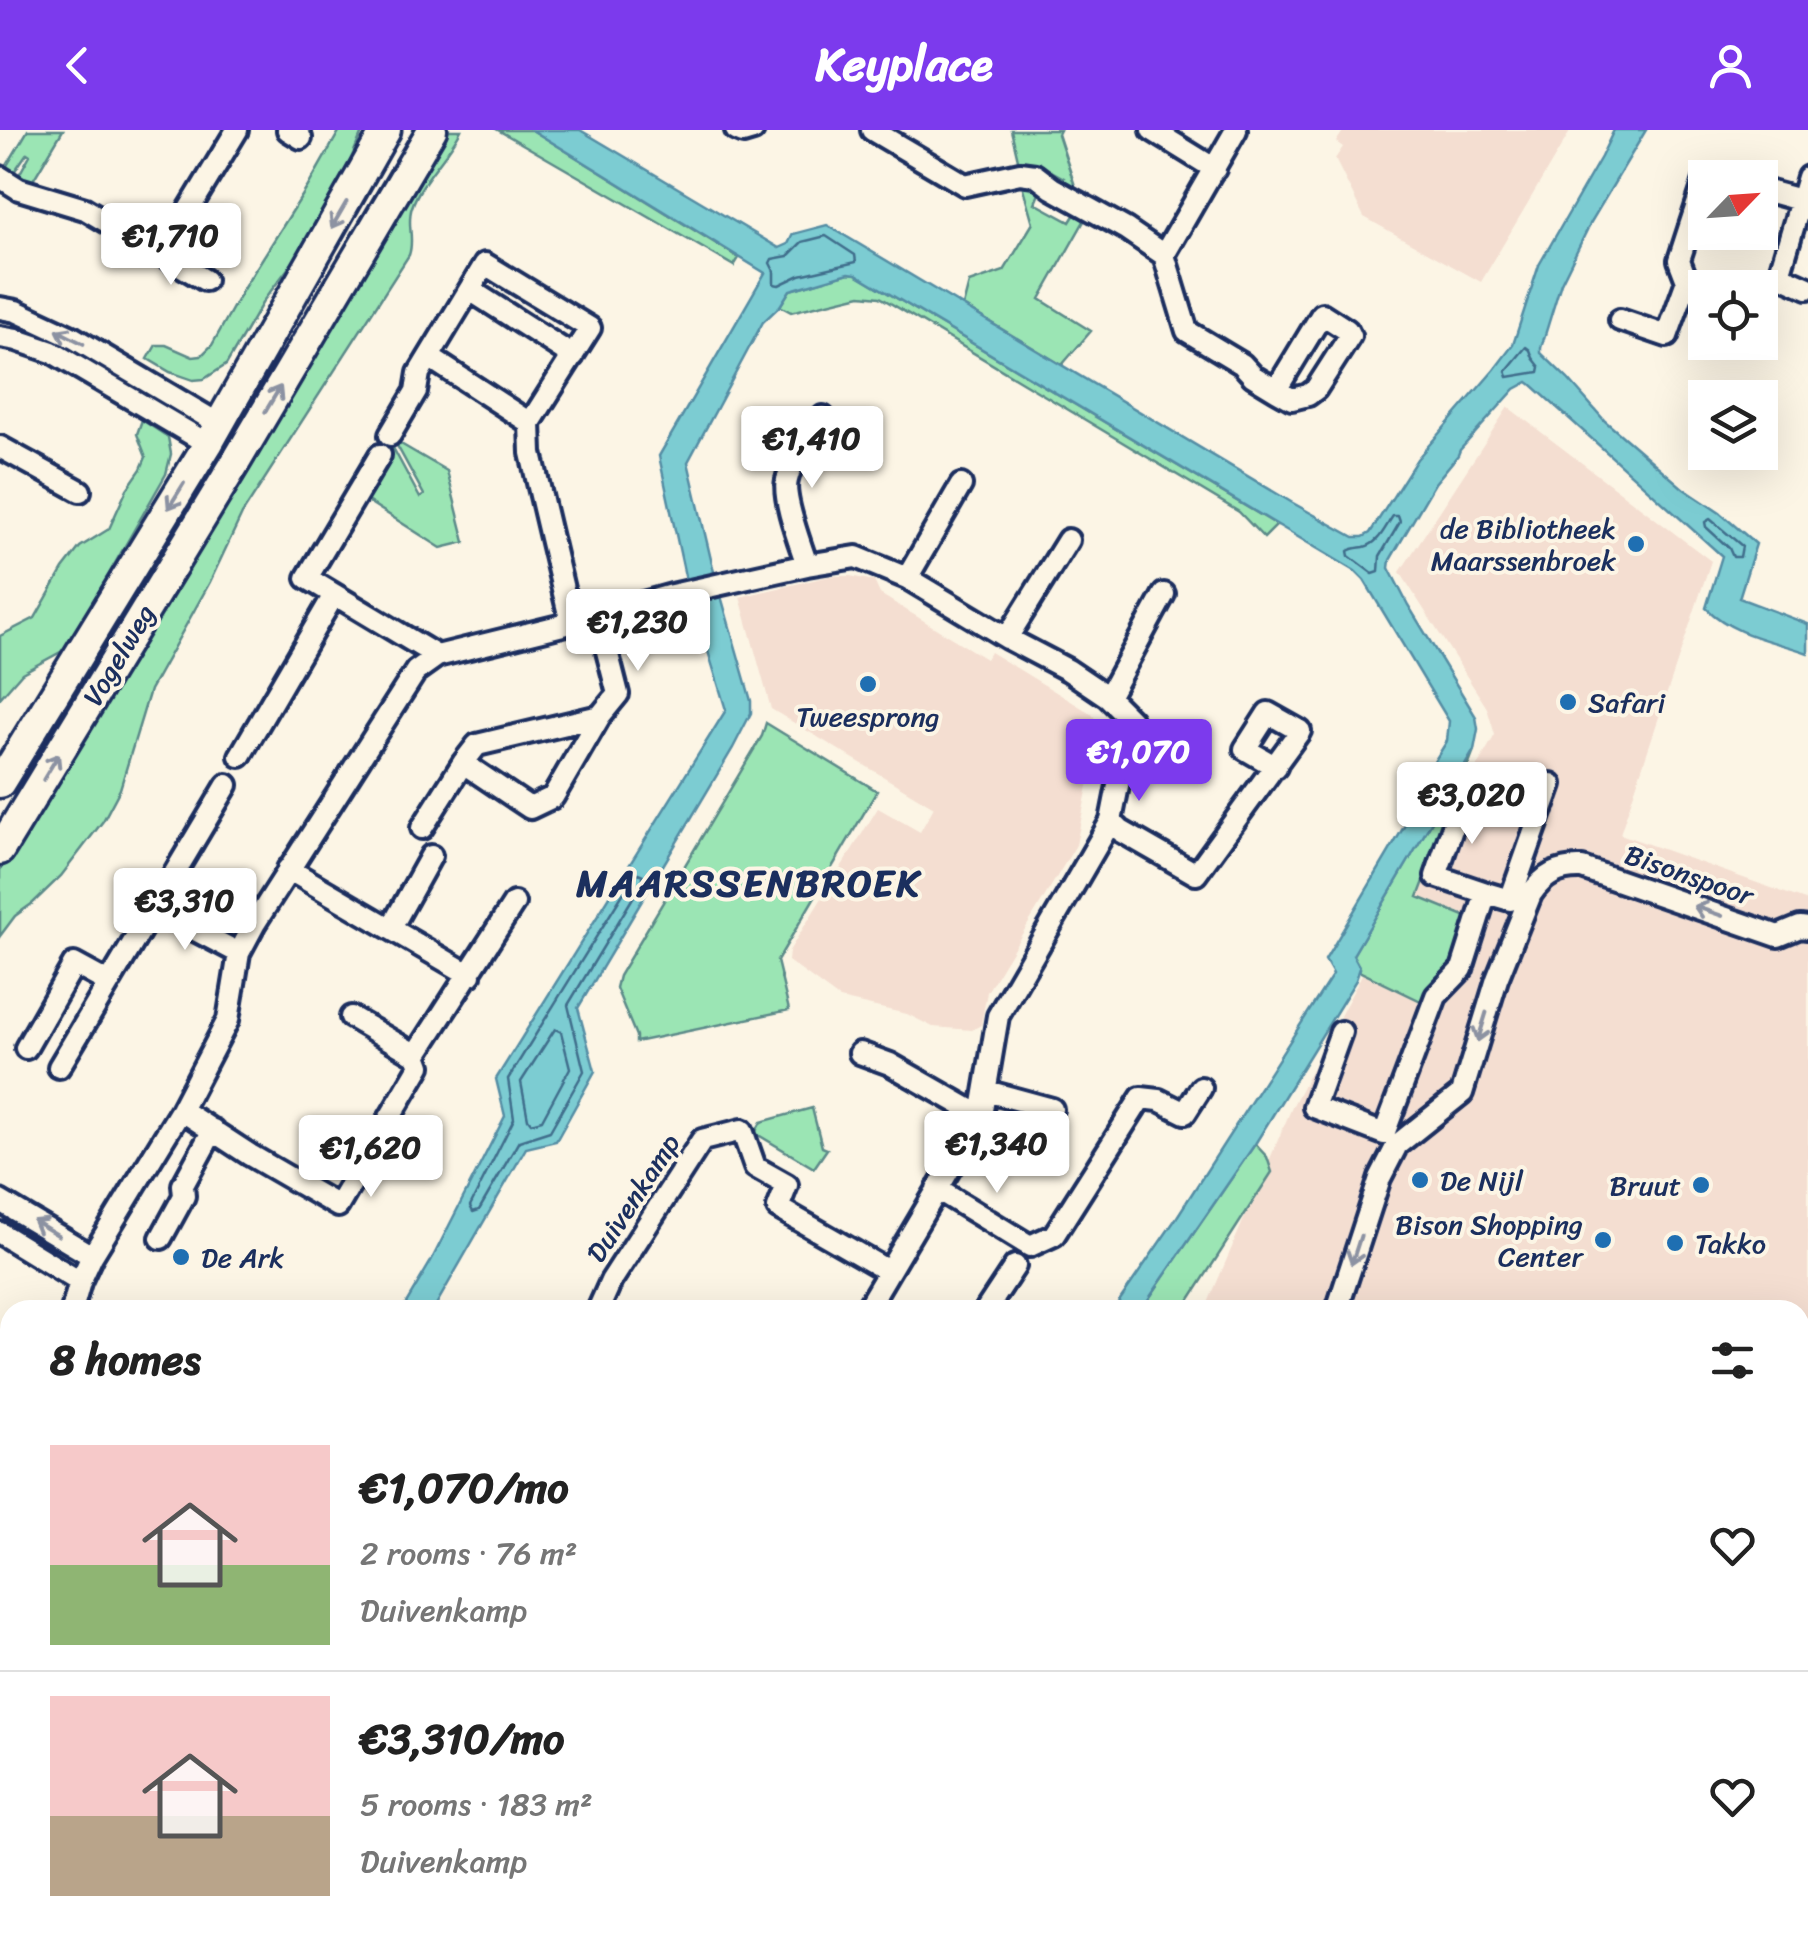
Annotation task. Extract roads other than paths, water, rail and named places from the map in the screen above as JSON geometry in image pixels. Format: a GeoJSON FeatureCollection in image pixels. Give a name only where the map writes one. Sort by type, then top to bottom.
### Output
{"type":"FeatureCollection","features":[{"type":"Feature","properties":{"kind":"street"},"geometry":{"type":"LineString","coordinates":[[162,254],[237,130]]}},
{"type":"Feature","properties":{"kind":"street","name":"Vogelweg"},"geometry":{"type":"LineString","coordinates":[[0,783],[213,434],[386,130]]}},
{"type":"Feature","properties":{"kind":"street","name":"Vogelweg"},"geometry":{"type":"LineString","coordinates":[[0,850],[243,451],[432,130]]}},
{"type":"Feature","properties":{"kind":"street"},"geometry":{"type":"LineString","coordinates":[[736,130],[752,130]]}},
{"type":"Feature","properties":{"kind":"street"},"geometry":{"type":"LineString","coordinates":[[1152,130],[1215,169]]}},
{"type":"Feature","properties":{"kind":"street"},"geometry":{"type":"LineString","coordinates":[[1164,255],[1236,130]]}},
{"type":"Feature","properties":{"kind":"street"},"geometry":{"type":"LineString","coordinates":[[880,132],[964,186],[1020,173],[1035,175],[1126,229],[1164,255],[1187,331],[1276,390]]}},
{"type":"Feature","properties":{"kind":"street"},"geometry":{"type":"LineString","coordinates":[[0,177],[19,189],[84,209],[206,280]]}},
{"type":"Feature","properties":{"kind":"street"},"geometry":{"type":"LineString","coordinates":[[1808,177],[1780,275],[1808,288]]}},
{"type":"Feature","properties":{"kind":"street"},"geometry":{"type":"LineString","coordinates":[[1778,194],[1800,200]]}},
{"type":"Feature","properties":{"kind":"street"},"geometry":{"type":"LineString","coordinates":[[1620,320],[1667,336],[1687,281],[1680,260],[1688,234]]}},
{"type":"Feature","properties":{"kind":"street"},"geometry":{"type":"LineString","coordinates":[[390,435],[416,391],[420,373],[485,264],[590,328],[530,423],[531,453],[571,623]]}},
{"type":"Feature","properties":{"kind":"street"},"geometry":{"type":"LineString","coordinates":[[470,290],[573,356]]}},
{"type":"Feature","properties":{"kind":"street"},"geometry":{"type":"LineString","coordinates":[[0,308],[16,311],[74,338],[213,434]]}},
{"type":"Feature","properties":{"kind":"street"},"geometry":{"type":"LineString","coordinates":[[0,337],[52,352],[243,451]]}},
{"type":"Feature","properties":{"kind":"street"},"geometry":{"type":"LineString","coordinates":[[429,357],[530,423]]}},
{"type":"Feature","properties":{"kind":"street"},"geometry":{"type":"LineString","coordinates":[[807,565],[792,520],[786,482],[798,455],[823,418]]}},
{"type":"Feature","properties":{"kind":"street"},"geometry":{"type":"LineString","coordinates":[[0,447],[80,491]]}},
{"type":"Feature","properties":{"kind":"street"},"geometry":{"type":"LineString","coordinates":[[380,455],[306,578],[438,656]]}},
{"type":"Feature","properties":{"kind":"street"},"geometry":{"type":"LineString","coordinates":[[907,578],[961,485]]}},
{"type":"Feature","properties":{"kind":"street"},"geometry":{"type":"LineString","coordinates":[[1007,638],[1068,540]]}},
{"type":"Feature","properties":{"kind":"street"},"geometry":{"type":"LineString","coordinates":[[75,1300],[92,1256],[181,1110],[228,1020],[240,953],[288,870],[416,670],[438,656],[680,593],[856,557],[907,578],[1068,670],[1108,697],[1130,720],[1111,821],[998,1016],[981,1116],[888,1271],[878,1300]]}},
{"type":"Feature","properties":{"kind":"street"},"geometry":{"type":"LineString","coordinates":[[1108,697],[1164,594]]}},
{"type":"Feature","properties":{"kind":"street"},"geometry":{"type":"LineString","coordinates":[[240,756],[334,595]]}},
{"type":"Feature","properties":{"kind":"street"},"geometry":{"type":"LineString","coordinates":[[463,763],[530,808],[553,798],[600,716],[618,694],[598,616]]}},
{"type":"Feature","properties":{"kind":"street"},"geometry":{"type":"LineString","coordinates":[[422,828],[477,745],[600,716]]}},
{"type":"Feature","properties":{"kind":"street"},"geometry":{"type":"LineString","coordinates":[[1111,821],[1121,832],[1196,874],[1276,767]]}},
{"type":"Feature","properties":{"kind":"street"},"geometry":{"type":"LineString","coordinates":[[1462,800],[1436,876],[1510,900],[1551,784]]}},
{"type":"Feature","properties":{"kind":"street"},"geometry":{"type":"LineString","coordinates":[[59,1067],[227,785]]}},
{"type":"Feature","properties":{"kind":"street"},"geometry":{"type":"LineString","coordinates":[[392,928],[432,856]]}},
{"type":"Feature","properties":{"kind":"street","name":"Bisonspoor"},"geometry":{"type":"LineString","coordinates":[[1340,1300],[1380,1178],[1397,1145],[1462,1093],[1496,979],[1539,882],[1566,867],[1582,868],[1778,936],[1800,927],[1808,928]]}},
{"type":"Feature","properties":{"kind":"street"},"geometry":{"type":"LineString","coordinates":[[288,870],[470,974]]}},
{"type":"Feature","properties":{"kind":"street"},"geometry":{"type":"LineString","coordinates":[[1340,1032],[1314,1107],[1384,1134],[1436,996],[1462,969],[1486,893]]}},
{"type":"Feature","properties":{"kind":"street"},"geometry":{"type":"LineString","coordinates":[[416,1055],[514,902]]}},
{"type":"Feature","properties":{"kind":"street"},"geometry":{"type":"LineString","coordinates":[[154,908],[240,953]]}},
{"type":"Feature","properties":{"kind":"street"},"geometry":{"type":"LineString","coordinates":[[26,1048],[74,964],[109,983]]}},
{"type":"Feature","properties":{"kind":"street"},"geometry":{"type":"LineString","coordinates":[[1462,969],[1496,979]]}},
{"type":"Feature","properties":{"kind":"street"},"geometry":{"type":"LineString","coordinates":[[181,1110],[338,1206],[420,1066],[416,1055],[351,1017]]}},
{"type":"Feature","properties":{"kind":"street"},"geometry":{"type":"LineString","coordinates":[[860,1053],[890,1064],[981,1116]]}},
{"type":"Feature","properties":{"kind":"street"},"geometry":{"type":"LineString","coordinates":[[937,1190],[1030,1246],[1054,1235],[1141,1098],[1159,1100],[1185,1114],[1201,1088]]}},
{"type":"Feature","properties":{"kind":"street"},"geometry":{"type":"LineString","coordinates":[[986,1091],[1052,1108]]}},
{"type":"Feature","properties":{"kind":"street"},"geometry":{"type":"LineString","coordinates":[[161,1238],[184,1196],[183,1185],[213,1130]]}},
{"type":"Feature","properties":{"kind":"street","name":"Duivenkamp"},"geometry":{"type":"LineString","coordinates":[[603,1300],[702,1140],[742,1130],[755,1167],[787,1185],[778,1208],[888,1271]]}},
{"type":"Feature","properties":{"kind":"street"},"geometry":{"type":"LineString","coordinates":[[0,1201],[92,1256]]}},
{"type":"Feature","properties":{"kind":"street"},"geometry":{"type":"LineString","coordinates":[[0,1232],[80,1282]]}},
{"type":"Feature","properties":{"kind":"street"},"geometry":{"type":"LineString","coordinates":[[993,1300],[1015,1266]]}},
{"type":"Feature","properties":{"kind":"water"},"geometry":{"type":"Polygon","coordinates":[[[532,130],[580,130],[779,248],[788,244],[793,234],[827,225],[1291,502],[1354,537],[1363,537],[1370,533],[1417,459],[1513,345],[1539,265],[1614,130],[1646,130],[1591,222],[1561,283],[1541,353],[1605,421],[1756,544],[1739,598],[1808,624],[1808,653],[1741,631],[1706,608],[1722,556],[1532,385],[1528,382],[1515,389],[1435,483],[1389,568],[1476,717],[1474,750],[1353,955],[1360,968],[1356,980],[1255,1144],[1148,1300],[1120,1300],[1333,974],[1325,960],[1421,798],[1414,794],[1447,741],[1449,721],[1355,571],[856,274],[790,290],[763,322],[688,462],[751,713],[578,1008],[595,1071],[556,1141],[526,1148],[439,1300],[408,1300],[505,1116],[496,1079],[726,710],[685,576],[659,456],[765,273],[532,130]]]}},
{"type":"Feature","properties":{"kind":"place","name":"de Bibliotheek Maarssenbroek"},"geometry":{"type":"Point","coordinates":[1636,544]}},
{"type":"Feature","properties":{"kind":"place","name":"Tweesprong"},"geometry":{"type":"Point","coordinates":[868,684]}},
{"type":"Feature","properties":{"kind":"place","name":"Safari"},"geometry":{"type":"Point","coordinates":[1568,702]}},
{"type":"Feature","properties":{"kind":"place","name":"De Nijl"},"geometry":{"type":"Point","coordinates":[1420,1180]}},
{"type":"Feature","properties":{"kind":"place","name":"Bruut"},"geometry":{"type":"Point","coordinates":[1701,1185]}},
{"type":"Feature","properties":{"kind":"place","name":"Bison Shopping Center"},"geometry":{"type":"Point","coordinates":[1603,1240]}},
{"type":"Feature","properties":{"kind":"place","name":"Takko"},"geometry":{"type":"Point","coordinates":[1675,1243]}},
{"type":"Feature","properties":{"kind":"place","name":"De Ark"},"geometry":{"type":"Point","coordinates":[181,1257]}},
{"type":"Feature","properties":{"kind":"district","name":"MAARSSENBROEK"},"geometry":{"type":"Point","coordinates":[749,883]}}]}
